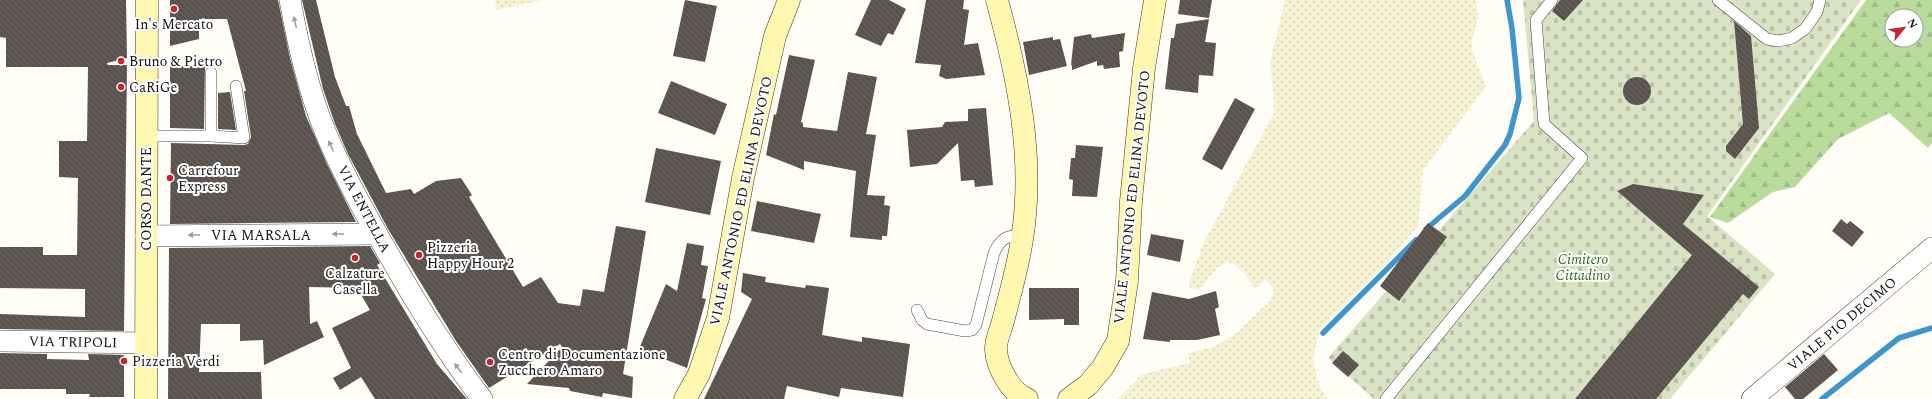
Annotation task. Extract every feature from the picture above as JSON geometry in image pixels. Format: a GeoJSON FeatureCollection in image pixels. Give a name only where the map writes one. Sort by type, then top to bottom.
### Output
{"type":"FeatureCollection","features":[{"type":"Feature","properties":{"kind":"street","name":"CORSO DANTE"},"geometry":{"type":"LineString","coordinates":[[146,399],[147,0]]}},
{"type":"Feature","properties":{"kind":"street","name":"VIA ENTELLA"},"geometry":{"type":"LineString","coordinates":[[290,0],[308,81],[330,144],[357,199],[419,309],[454,363],[482,399]]}},
{"type":"Feature","properties":{"kind":"street","name":"VIALE ANTONIO ED ELINA DEVOTO"},"geometry":{"type":"LineString","coordinates":[[685,399],[699,374],[718,318],[743,178],[775,36],[789,0]]}},
{"type":"Feature","properties":{"kind":"street"},"geometry":{"type":"LineString","coordinates":[[997,0],[1004,26],[1022,118],[1028,187],[1019,262],[996,350],[1005,379],[1022,397],[1027,399]]}},
{"type":"Feature","properties":{"kind":"street","name":"VIALE ANTONIO ED ELINA DEVOTO"},"geometry":{"type":"LineString","coordinates":[[1069,399],[1088,385],[1103,366],[1118,341],[1127,281],[1131,201],[1144,68],[1155,0]]}},
{"type":"Feature","properties":{"kind":"street","name":"VIA MARSALA"},"geometry":{"type":"LineString","coordinates":[[146,236],[377,234]]}},
{"type":"Feature","properties":{"kind":"street","name":"VIALE PIO DECIMO"},"geometry":{"type":"LineString","coordinates":[[1752,399],[1932,248]]}},
{"type":"Feature","properties":{"kind":"street","name":"VIA TRIPOLI"},"geometry":{"type":"LineString","coordinates":[[0,341],[146,343]]}},
{"type":"Feature","properties":{"kind":"lane"},"geometry":{"type":"LineString","coordinates":[[1386,399],[1582,158],[1544,124],[1536,20],[1552,0]]}},
{"type":"Feature","properties":{"kind":"lane"},"geometry":{"type":"LineString","coordinates":[[1718,0],[1767,38],[1778,41],[1792,38],[1805,29],[1817,12],[1820,0]]}},
{"type":"Feature","properties":{"kind":"lane"},"geometry":{"type":"LineString","coordinates":[[211,73],[211,136]]}},
{"type":"Feature","properties":{"kind":"lane"},"geometry":{"type":"LineString","coordinates":[[146,136],[211,136],[244,138],[236,86]]}},
{"type":"Feature","properties":{"kind":"lane"},"geometry":{"type":"LineString","coordinates":[[917,310],[922,320],[928,324],[965,331],[972,330],[976,325],[994,253],[998,244],[1004,237],[1014,235],[1023,237]]}},
{"type":"Feature","properties":{"kind":"shaded area"},"geometry":{"type":"Polygon","coordinates":[[[495,0],[543,0],[496,10],[495,0]]]}},
{"type":"Feature","properties":{"kind":"shaded area"},"geometry":{"type":"Polygon","coordinates":[[[1285,0],[1476,0],[1478,18],[1472,40],[1472,51],[1486,86],[1423,170],[1418,226],[1382,268],[1320,328],[1313,359],[1319,385],[1327,399],[1118,399],[1142,374],[1190,363],[1188,353],[1213,347],[1233,336],[1271,300],[1274,290],[1268,282],[1264,280],[1256,289],[1242,271],[1228,261],[1217,268],[1199,290],[1190,288],[1189,283],[1203,244],[1274,113],[1274,96],[1270,63],[1285,0]]]}},
{"type":"Feature","properties":{"kind":"green space","name":"Cimitero Cittadino"},"geometry":{"type":"Polygon","coordinates":[[[1523,0],[1861,0],[1707,216],[1775,274],[1670,399],[1374,399],[1328,358],[1534,121],[1523,0]]]}},
{"type":"Feature","properties":{"kind":"green space"},"geometry":{"type":"Polygon","coordinates":[[[1866,0],[1932,0],[1932,143],[1928,148],[1889,113],[1838,139],[1795,187],[1773,192],[1728,223],[1710,217],[1866,0]]]}},
{"type":"Feature","properties":{"kind":"building"},"geometry":{"type":"Polygon","coordinates":[[[0,0],[126,0],[127,58],[107,63],[108,65],[127,65],[124,331],[0,329],[0,314],[85,317],[85,289],[0,288],[0,247],[43,247],[43,255],[77,255],[78,178],[59,177],[59,141],[87,141],[88,67],[6,67],[6,38],[0,37],[0,0]]]}},
{"type":"Feature","properties":{"kind":"building"},"geometry":{"type":"Polygon","coordinates":[[[170,0],[278,0],[290,58],[306,116],[327,164],[356,222],[170,224],[171,143],[244,145],[248,144],[251,137],[244,91],[246,91],[227,19],[199,19],[199,39],[170,46],[170,0]]]}},
{"type":"Feature","properties":{"kind":"building"},"geometry":{"type":"Polygon","coordinates":[[[302,0],[316,0],[335,77],[346,106],[349,106],[357,134],[386,193],[411,189],[414,194],[436,181],[461,178],[472,195],[469,197],[523,287],[541,277],[558,303],[580,306],[583,289],[604,292],[616,226],[646,231],[623,374],[633,377],[632,398],[603,393],[602,397],[570,391],[569,388],[527,384],[562,347],[560,344],[489,388],[456,341],[388,229],[348,154],[335,124],[323,89],[302,0]]]}},
{"type":"Feature","properties":{"kind":"building"},"geometry":{"type":"Polygon","coordinates":[[[685,0],[717,6],[705,62],[673,56],[685,0]]]}},
{"type":"Feature","properties":{"kind":"building"},"geometry":{"type":"Polygon","coordinates":[[[871,0],[889,0],[906,9],[893,35],[888,33],[881,46],[855,35],[871,0]]]}},
{"type":"Feature","properties":{"kind":"building"},"geometry":{"type":"Polygon","coordinates":[[[926,0],[964,0],[963,9],[969,10],[964,45],[978,43],[985,75],[946,79],[939,76],[941,65],[915,63],[926,0]]]}},
{"type":"Feature","properties":{"kind":"building"},"geometry":{"type":"Polygon","coordinates":[[[1180,0],[1212,0],[1209,18],[1178,14],[1180,0]]]}},
{"type":"Feature","properties":{"kind":"building"},"geometry":{"type":"Polygon","coordinates":[[[1560,0],[1583,0],[1564,21],[1552,11],[1560,0]]]}},
{"type":"Feature","properties":{"kind":"building"},"geometry":{"type":"Polygon","coordinates":[[[1209,19],[1205,42],[1216,43],[1213,76],[1199,75],[1198,93],[1165,89],[1171,38],[1174,38],[1176,24],[1209,19]]]}},
{"type":"Feature","properties":{"kind":"building"},"geometry":{"type":"Polygon","coordinates":[[[1734,21],[1751,36],[1759,128],[1735,159],[1726,151],[1726,146],[1743,124],[1734,21]]]}},
{"type":"Feature","properties":{"kind":"building"},"geometry":{"type":"Polygon","coordinates":[[[1125,33],[1123,51],[1119,52],[1120,67],[1104,69],[1103,65],[1097,66],[1097,61],[1072,70],[1071,65],[1074,37],[1091,34],[1092,38],[1125,33]]]}},
{"type":"Feature","properties":{"kind":"building"},"geometry":{"type":"Polygon","coordinates":[[[1053,37],[1053,40],[1060,39],[1067,66],[1029,75],[1023,42],[1053,37]]]}},
{"type":"Feature","properties":{"kind":"building"},"geometry":{"type":"Polygon","coordinates":[[[789,55],[815,60],[801,122],[803,123],[803,127],[837,131],[848,72],[877,77],[866,134],[876,135],[867,195],[885,196],[884,205],[890,206],[887,236],[882,236],[882,240],[850,237],[856,171],[804,161],[804,170],[766,155],[774,114],[776,115],[789,55]]]}},
{"type":"Feature","properties":{"kind":"building"},"geometry":{"type":"Polygon","coordinates":[[[170,66],[205,66],[204,129],[170,128],[170,66]]]}},
{"type":"Feature","properties":{"kind":"building"},"geometry":{"type":"Polygon","coordinates":[[[1637,77],[1647,81],[1651,91],[1647,101],[1637,105],[1627,101],[1623,91],[1627,81],[1637,77]]]}},
{"type":"Feature","properties":{"kind":"building"},"geometry":{"type":"Polygon","coordinates":[[[671,81],[727,104],[715,135],[658,113],[671,81]]]}},
{"type":"Feature","properties":{"kind":"building"},"geometry":{"type":"Polygon","coordinates":[[[230,92],[236,130],[218,129],[218,93],[230,92]]]}},
{"type":"Feature","properties":{"kind":"building"},"geometry":{"type":"Polygon","coordinates":[[[1235,98],[1255,109],[1222,170],[1202,159],[1235,98]]]}},
{"type":"Feature","properties":{"kind":"building"},"geometry":{"type":"Polygon","coordinates":[[[986,108],[993,185],[975,187],[974,180],[961,181],[958,143],[937,164],[910,167],[907,130],[942,127],[945,122],[968,121],[968,109],[986,108]]]}},
{"type":"Feature","properties":{"kind":"building"},"geometry":{"type":"Polygon","coordinates":[[[1076,145],[1103,147],[1097,197],[1072,196],[1073,180],[1069,179],[1071,158],[1075,158],[1076,145]]]}},
{"type":"Feature","properties":{"kind":"building"},"geometry":{"type":"Polygon","coordinates":[[[656,148],[721,161],[710,215],[645,202],[656,148]]]}},
{"type":"Feature","properties":{"kind":"building"},"geometry":{"type":"Polygon","coordinates":[[[1633,184],[1704,195],[1683,224],[1759,287],[1749,299],[1743,294],[1656,399],[1575,399],[1692,255],[1617,191],[1633,184]]]}},
{"type":"Feature","properties":{"kind":"building"},"geometry":{"type":"Polygon","coordinates":[[[757,201],[821,214],[814,243],[751,231],[757,201]]]}},
{"type":"Feature","properties":{"kind":"building"},"geometry":{"type":"Polygon","coordinates":[[[1841,219],[1847,224],[1850,221],[1864,232],[1852,247],[1832,231],[1841,219]]]}},
{"type":"Feature","properties":{"kind":"building"},"geometry":{"type":"Polygon","coordinates":[[[1428,223],[1447,237],[1399,301],[1380,286],[1428,223]]]}},
{"type":"Feature","properties":{"kind":"building"},"geometry":{"type":"Polygon","coordinates":[[[1151,234],[1184,240],[1180,262],[1147,255],[1151,234]]]}},
{"type":"Feature","properties":{"kind":"building"},"geometry":{"type":"Polygon","coordinates":[[[687,243],[704,246],[701,265],[708,266],[702,298],[706,299],[687,368],[639,349],[666,284],[677,291],[687,243]]]}},
{"type":"Feature","properties":{"kind":"building"},"geometry":{"type":"Polygon","coordinates":[[[370,246],[380,263],[377,265],[437,364],[467,399],[375,399],[361,377],[340,390],[333,378],[351,368],[332,328],[370,310],[357,288],[309,287],[310,324],[317,321],[324,337],[264,365],[263,340],[240,341],[240,324],[201,324],[199,372],[261,372],[262,399],[168,399],[169,248],[370,246]]]}},
{"type":"Feature","properties":{"kind":"building"},"geometry":{"type":"Polygon","coordinates":[[[743,273],[766,277],[765,282],[805,288],[806,285],[829,288],[822,335],[862,342],[862,337],[910,344],[903,397],[841,388],[839,397],[787,386],[784,399],[704,399],[752,299],[741,292],[743,273]]]}},
{"type":"Feature","properties":{"kind":"building"},"geometry":{"type":"Polygon","coordinates":[[[1029,288],[1079,288],[1079,325],[1064,325],[1064,319],[1029,320],[1029,288]]]}},
{"type":"Feature","properties":{"kind":"building"},"geometry":{"type":"Polygon","coordinates":[[[1216,291],[1219,307],[1215,309],[1220,335],[1197,340],[1170,340],[1170,342],[1143,339],[1152,292],[1189,299],[1216,291]]]}},
{"type":"Feature","properties":{"kind":"building"},"geometry":{"type":"Polygon","coordinates":[[[1343,351],[1359,365],[1348,377],[1332,363],[1343,351]]]}},
{"type":"Feature","properties":{"kind":"building"},"geometry":{"type":"Polygon","coordinates":[[[0,353],[47,354],[47,359],[89,360],[88,354],[124,355],[124,397],[89,397],[90,394],[66,394],[66,389],[0,389],[0,353]]]}},
{"type":"Feature","properties":{"kind":"building"},"geometry":{"type":"Polygon","coordinates":[[[1824,354],[1838,370],[1803,399],[1795,399],[1785,387],[1824,354]]]}},
{"type":"Feature","properties":{"kind":"waterway"},"geometry":{"type":"LineString","coordinates":[[1426,229],[1465,196],[1505,145],[1510,134],[1519,98],[1512,28],[1507,0]]}},
{"type":"Feature","properties":{"kind":"waterway"},"geometry":{"type":"LineString","coordinates":[[1323,333],[1416,240]]}},
{"type":"Feature","properties":{"kind":"waterway"},"geometry":{"type":"LineString","coordinates":[[1822,399],[1899,338],[1932,328]]}},
{"type":"Feature","properties":{"kind":"place","name":"In's Mercato"},"geometry":{"type":"Point","coordinates":[174,9]}},
{"type":"Feature","properties":{"kind":"place","name":"Bruno & Pietro"},"geometry":{"type":"Point","coordinates":[121,61]}},
{"type":"Feature","properties":{"kind":"place","name":"CaRiGe"},"geometry":{"type":"Point","coordinates":[121,87]}},
{"type":"Feature","properties":{"kind":"place","name":"Carrefour Express"},"geometry":{"type":"Point","coordinates":[170,178]}},
{"type":"Feature","properties":{"kind":"place","name":"Pizzeria Happy Hour 2"},"geometry":{"type":"Point","coordinates":[419,255]}},
{"type":"Feature","properties":{"kind":"place","name":"Calzature Casella"},"geometry":{"type":"Point","coordinates":[355,258]}},
{"type":"Feature","properties":{"kind":"place","name":"Pizzeria Verdi"},"geometry":{"type":"Point","coordinates":[124,361]}},
{"type":"Feature","properties":{"kind":"place","name":"Centro di Documentazione Zucchero Amaro"},"geometry":{"type":"Point","coordinates":[490,362]}}]}
